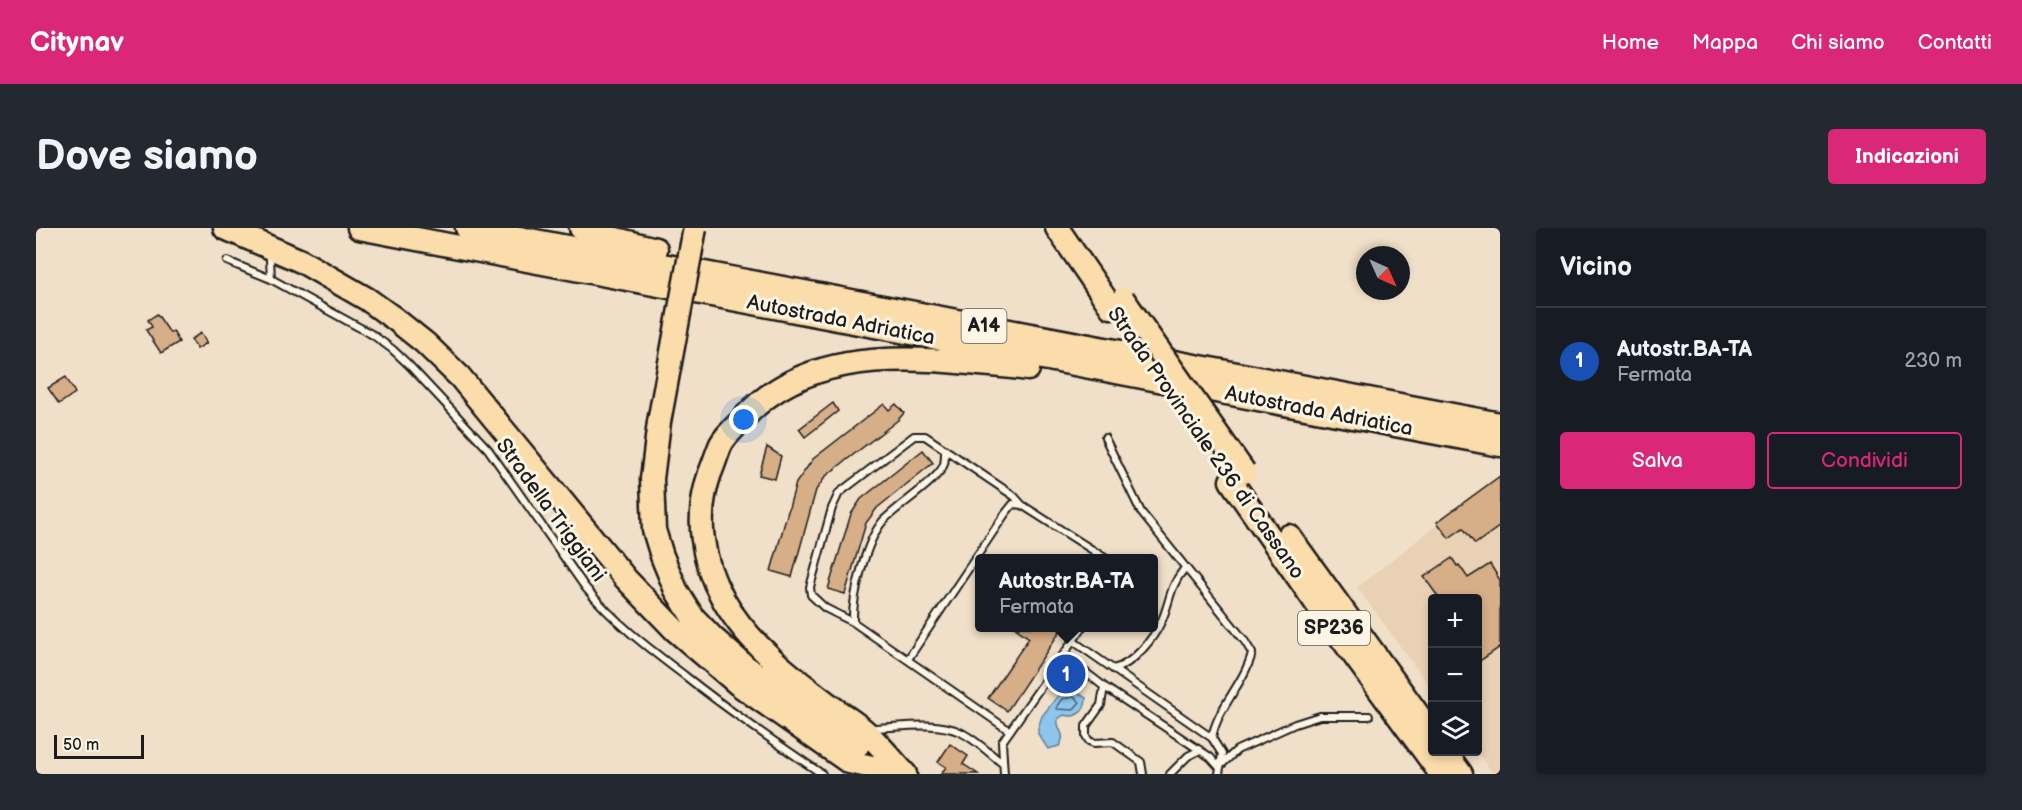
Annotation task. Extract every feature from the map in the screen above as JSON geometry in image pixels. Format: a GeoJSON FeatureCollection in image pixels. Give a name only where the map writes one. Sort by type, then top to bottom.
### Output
{"type":"FeatureCollection","features":[{"type":"Feature","properties":{"kind":"highway"},"geometry":{"type":"LineString","coordinates":[[225,228],[301,261],[367,299],[395,319],[460,377],[626,579],[700,653],[738,684],[849,762],[905,774]]}},
{"type":"Feature","properties":{"kind":"highway","name":"Autostrada Adriatica"},"geometry":{"type":"LineString","coordinates":[[359,228],[1500,445]]}},
{"type":"Feature","properties":{"kind":"highway","name":"Autostrada Adriatica"},"geometry":{"type":"LineString","coordinates":[[467,228],[1500,424]]}},
{"type":"Feature","properties":{"kind":"highway","name":"A14"},"geometry":{"type":"LineString","coordinates":[[581,228],[604,236],[881,306]]}},
{"type":"Feature","properties":{"kind":"highway"},"geometry":{"type":"LineString","coordinates":[[695,228],[659,422],[652,479],[654,530],[662,556],[676,590],[692,616],[714,639],[746,667],[905,774]]}},
{"type":"Feature","properties":{"kind":"highway","name":"Strada Provinciale 236 di Cassano"},"geometry":{"type":"LineString","coordinates":[[1058,228],[1117,303],[1238,476],[1321,610],[1441,774]]}},
{"type":"Feature","properties":{"kind":"highway","name":"Strada Provinciale 236 di Cassano"},"geometry":{"type":"LineString","coordinates":[[1075,228],[1117,303]]}},
{"type":"Feature","properties":{"kind":"highway","name":"A14"},"geometry":{"type":"LineString","coordinates":[[905,774],[861,728],[802,684],[761,648],[738,622],[723,600],[709,571],[702,540],[701,507],[706,484],[722,442],[747,413],[770,393],[793,380],[836,365],[887,358],[1008,366],[1107,384],[1177,393],[1236,395]]}},
{"type":"Feature","properties":{"kind":"highway","name":"Strada Provinciale 236 di Cassano"},"geometry":{"type":"LineString","coordinates":[[1238,476],[1282,528],[1428,729]]}},
{"type":"Feature","properties":{"kind":"highway"},"geometry":{"type":"LineString","coordinates":[[1321,610],[1363,683],[1430,774]]}},
{"type":"Feature","properties":{"kind":"highway"},"geometry":{"type":"LineString","coordinates":[[1448,756],[1461,774]]}},
{"type":"Feature","properties":{"kind":"lane"},"geometry":{"type":"LineString","coordinates":[[270,259],[271,279]]}},
{"type":"Feature","properties":{"kind":"lane","name":"Stradella Triggiani"},"geometry":{"type":"LineString","coordinates":[[227,261],[271,279],[373,335],[392,349],[488,449],[585,587],[601,606],[662,658],[735,715],[822,774]]}},
{"type":"Feature","properties":{"kind":"lane"},"geometry":{"type":"LineString","coordinates":[[1010,731],[853,622],[825,608],[811,595],[810,586],[832,508],[839,493],[914,436],[925,436],[1014,496],[1022,505],[1099,554]]}},
{"type":"Feature","properties":{"kind":"lane"},"geometry":{"type":"LineString","coordinates":[[1105,438],[1141,512],[1252,653],[1248,668],[1221,713],[1212,738]]}},
{"type":"Feature","properties":{"kind":"lane"},"geometry":{"type":"LineString","coordinates":[[853,622],[856,588],[875,534],[883,522],[934,478],[944,466],[945,450]]}},
{"type":"Feature","properties":{"kind":"lane"},"geometry":{"type":"LineString","coordinates":[[978,554],[1013,504],[1022,505]]}},
{"type":"Feature","properties":{"kind":"lane"},"geometry":{"type":"LineString","coordinates":[[908,659],[975,559]]}},
{"type":"Feature","properties":{"kind":"lane"},"geometry":{"type":"LineString","coordinates":[[1158,626],[1175,580],[1185,568]]}},
{"type":"Feature","properties":{"kind":"lane"},"geometry":{"type":"LineString","coordinates":[[1004,774],[1002,742],[1079,632]]}},
{"type":"Feature","properties":{"kind":"lane"},"geometry":{"type":"LineString","coordinates":[[1112,669],[1128,662],[1154,632]]}},
{"type":"Feature","properties":{"kind":"lane"},"geometry":{"type":"LineString","coordinates":[[1073,642],[1212,738],[1222,754],[1219,770]]}},
{"type":"Feature","properties":{"kind":"lane"},"geometry":{"type":"LineString","coordinates":[[1063,655],[1104,687],[1200,750],[1219,770]]}},
{"type":"Feature","properties":{"kind":"lane"},"geometry":{"type":"LineString","coordinates":[[1104,687],[1101,705],[1086,726],[1086,736],[1094,743],[1113,742],[1141,762],[1143,774]]}},
{"type":"Feature","properties":{"kind":"lane"},"geometry":{"type":"LineString","coordinates":[[1219,770],[1238,750],[1295,724],[1320,716],[1369,716]]}},
{"type":"Feature","properties":{"kind":"lane"},"geometry":{"type":"LineString","coordinates":[[861,728],[949,728],[962,733],[1002,763]]}},
{"type":"Feature","properties":{"kind":"lane"},"geometry":{"type":"LineString","coordinates":[[1170,774],[1188,756],[1200,750]]}},
{"type":"Feature","properties":{"kind":"shaded area"},"geometry":{"type":"Polygon","coordinates":[[[1496,479],[1500,480],[1500,774],[1493,774],[1480,756],[1482,756],[1482,594],[1428,594],[1428,685],[1357,587],[1496,479]]]}},
{"type":"Feature","properties":{"kind":"water"},"geometry":{"type":"Polygon","coordinates":[[[1075,691],[1086,698],[1086,703],[1080,713],[1072,716],[1064,715],[1058,719],[1062,735],[1061,741],[1059,746],[1048,749],[1038,734],[1042,716],[1060,693],[1075,691]]]}},
{"type":"Feature","properties":{"kind":"building"},"geometry":{"type":"Polygon","coordinates":[[[157,314],[170,333],[173,331],[179,342],[161,353],[146,330],[152,327],[148,320],[157,314]]]}},
{"type":"Feature","properties":{"kind":"building"},"geometry":{"type":"Polygon","coordinates":[[[201,333],[207,343],[197,349],[191,339],[201,333]]]}},
{"type":"Feature","properties":{"kind":"building"},"geometry":{"type":"Polygon","coordinates":[[[66,377],[75,393],[59,404],[48,388],[66,377]]]}},
{"type":"Feature","properties":{"kind":"building"},"geometry":{"type":"Polygon","coordinates":[[[833,403],[838,411],[805,437],[799,429],[833,403]]]}},
{"type":"Feature","properties":{"kind":"building"},"geometry":{"type":"Polygon","coordinates":[[[884,404],[889,410],[896,404],[904,413],[826,476],[816,490],[792,577],[771,571],[796,483],[813,459],[884,404]]]}},
{"type":"Feature","properties":{"kind":"building"},"geometry":{"type":"Polygon","coordinates":[[[767,447],[781,456],[775,479],[759,475],[767,447]]]}},
{"type":"Feature","properties":{"kind":"building"},"geometry":{"type":"Polygon","coordinates":[[[923,450],[933,463],[877,508],[866,523],[845,594],[828,589],[851,514],[861,499],[923,450]]]}},
{"type":"Feature","properties":{"kind":"building"},"geometry":{"type":"Polygon","coordinates":[[[1500,476],[1500,526],[1475,544],[1463,528],[1449,538],[1437,522],[1500,476]]]}},
{"type":"Feature","properties":{"kind":"building"},"geometry":{"type":"Polygon","coordinates":[[[1452,558],[1468,578],[1490,564],[1500,580],[1500,647],[1482,659],[1482,594],[1436,594],[1424,577],[1452,558]]]}},
{"type":"Feature","properties":{"kind":"building"},"geometry":{"type":"Polygon","coordinates":[[[1021,632],[1060,632],[1007,711],[988,698],[1029,638],[1021,632]]]}},
{"type":"Feature","properties":{"kind":"building"},"geometry":{"type":"Polygon","coordinates":[[[950,744],[968,756],[963,764],[978,774],[941,774],[946,767],[938,762],[950,744]]]}},
{"type":"Feature","properties":{"kind":"place","name":"Autostr.BA-TA"},"geometry":{"type":"Point","coordinates":[1066,674]}}]}
